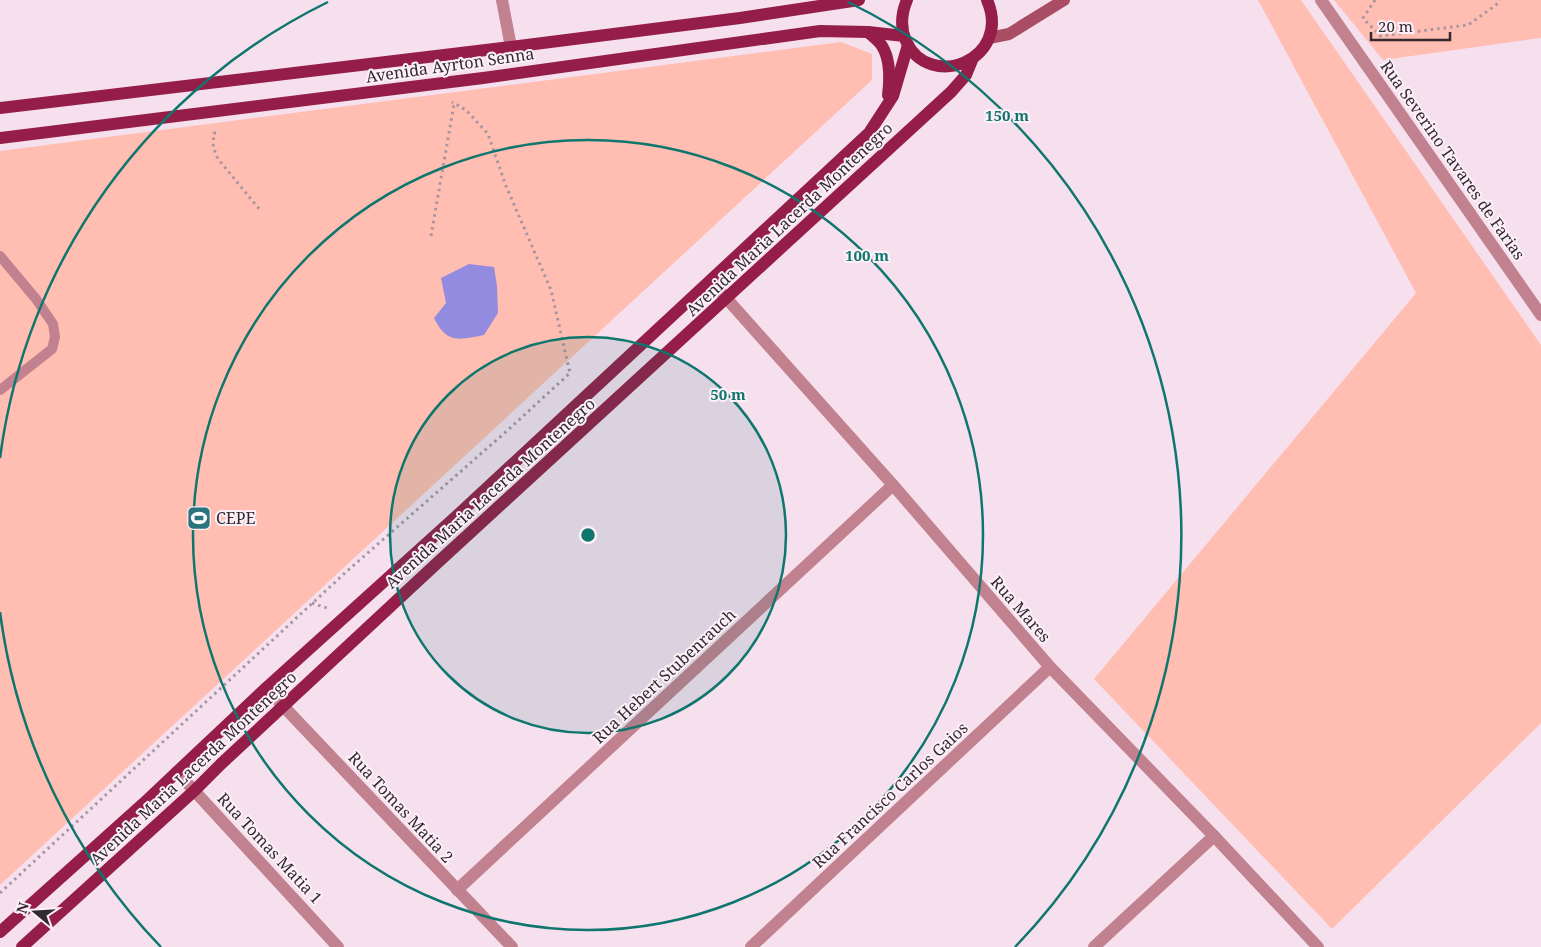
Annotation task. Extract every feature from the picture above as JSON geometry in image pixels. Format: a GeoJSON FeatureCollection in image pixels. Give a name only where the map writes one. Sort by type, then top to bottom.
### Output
{"type":"FeatureCollection","features":[{"type":"Feature","properties":{"kind":"main road","name":"Avenida Ayrton Senna"},"geometry":{"type":"LineString","coordinates":[[0,108],[511,47],[740,18],[859,0]]}},
{"type":"Feature","properties":{"kind":"main road","name":"Avenida Maria Lacerda Montenegro"},"geometry":{"type":"LineString","coordinates":[[0,932],[461,512],[869,133],[893,96],[906,40],[902,18],[907,0]]}},
{"type":"Feature","properties":{"kind":"main road"},"geometry":{"type":"LineString","coordinates":[[987,0],[992,18],[990,38]]}},
{"type":"Feature","properties":{"kind":"main road","name":"Avenida Ayrton Senna"},"geometry":{"type":"LineString","coordinates":[[0,138],[483,78],[820,31],[868,32],[906,40]]}},
{"type":"Feature","properties":{"kind":"main road"},"geometry":{"type":"LineString","coordinates":[[868,32],[882,46],[888,64],[890,81],[887,107]]}},
{"type":"Feature","properties":{"kind":"main road","name":"Avenida Maria Lacerda Montenegro"},"geometry":{"type":"LineString","coordinates":[[22,947],[194,791],[435,565],[955,88],[966,75],[973,58],[983,49],[990,38]]}},
{"type":"Feature","properties":{"kind":"main road"},"geometry":{"type":"LineString","coordinates":[[906,40],[918,56],[930,64],[945,67],[960,65],[973,58]]}},
{"type":"Feature","properties":{"kind":"street"},"geometry":{"type":"LineString","coordinates":[[502,0],[511,47]]}},
{"type":"Feature","properties":{"kind":"street"},"geometry":{"type":"LineString","coordinates":[[990,38],[1009,34],[1064,0]]}},
{"type":"Feature","properties":{"kind":"street","name":"Rua Severino Tavares de Farias"},"geometry":{"type":"LineString","coordinates":[[1321,0],[1541,315]]}},
{"type":"Feature","properties":{"kind":"street","name":"Rua Mares"},"geometry":{"type":"LineString","coordinates":[[711,281],[893,485],[1050,668],[1214,836],[1318,947]]}},
{"type":"Feature","properties":{"kind":"street","name":"Rua Hebert Stubenrauch"},"geometry":{"type":"LineString","coordinates":[[457,890],[893,485]]}},
{"type":"Feature","properties":{"kind":"street","name":"Rua Francisco Carlos Gaios"},"geometry":{"type":"LineString","coordinates":[[751,947],[1050,668]]}},
{"type":"Feature","properties":{"kind":"street","name":"Rua Tomas Matia 2"},"geometry":{"type":"LineString","coordinates":[[266,688],[512,947]]}},
{"type":"Feature","properties":{"kind":"street","name":"Rua Tomas Matia 1"},"geometry":{"type":"LineString","coordinates":[[177,772],[338,947]]}},
{"type":"Feature","properties":{"kind":"street"},"geometry":{"type":"LineString","coordinates":[[1094,947],[1214,836]]}},
{"type":"Feature","properties":{"kind":"lane"},"geometry":{"type":"LineString","coordinates":[[0,256],[36,299],[53,324],[55,337],[52,349],[0,390]]}},
{"type":"Feature","properties":{"kind":"path"},"geometry":{"type":"LineString","coordinates":[[1375,0],[1363,18],[1380,36],[1468,24],[1496,5],[1500,0]]}},
{"type":"Feature","properties":{"kind":"path"},"geometry":{"type":"LineString","coordinates":[[0,893],[346,572],[570,373],[551,290],[506,186],[488,134],[466,110],[446,100]]}},
{"type":"Feature","properties":{"kind":"path"},"geometry":{"type":"LineString","coordinates":[[431,236],[454,104]]}},
{"type":"Feature","properties":{"kind":"path"},"geometry":{"type":"LineString","coordinates":[[224,132],[214,134],[213,147],[218,159],[260,210]]}},
{"type":"Feature","properties":{"kind":"shaded area"},"geometry":{"type":"Polygon","coordinates":[[[1258,0],[1301,0],[1541,345],[1541,723],[1332,929],[1094,679],[1416,293],[1258,0]]]}},
{"type":"Feature","properties":{"kind":"shaded area"},"geometry":{"type":"Polygon","coordinates":[[[1334,0],[1541,0],[1541,38],[1383,60],[1334,0]]]}},
{"type":"Feature","properties":{"kind":"shaded area","name":"CEPE"},"geometry":{"type":"Polygon","coordinates":[[[841,42],[872,54],[872,80],[0,885],[0,151],[841,42]]]}},
{"type":"Feature","properties":{"kind":"shaded area"},"geometry":{"type":"Polygon","coordinates":[[[469,264],[494,267],[498,313],[484,335],[460,339],[449,336],[444,332],[434,318],[446,303],[441,278],[469,264]]]}},
{"type":"Feature","properties":{"kind":"place","name":"CEPE"},"geometry":{"type":"Point","coordinates":[199,518]}}]}
